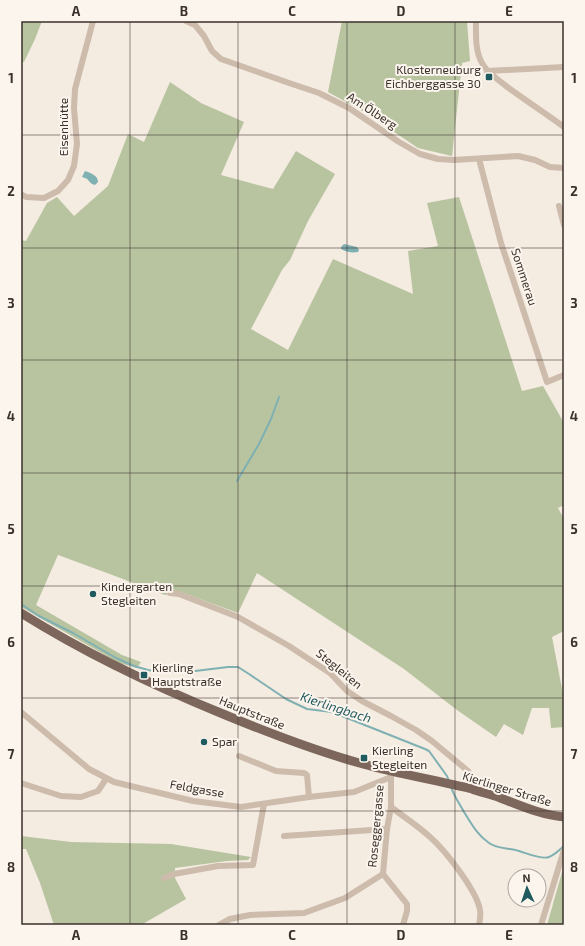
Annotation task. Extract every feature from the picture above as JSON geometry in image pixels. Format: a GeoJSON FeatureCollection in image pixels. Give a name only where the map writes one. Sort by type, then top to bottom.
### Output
{"type":"FeatureCollection","features":[{"type":"Feature","properties":{"kind":"main road","name":"Hauptstraße"},"geometry":{"type":"LineString","coordinates":[[21,613],[110,664],[184,698],[261,730],[392,775],[443,783]]}},
{"type":"Feature","properties":{"kind":"main road","name":"Kierlinger Straße"},"geometry":{"type":"LineString","coordinates":[[443,783],[496,796],[548,814],[564,816]]}},
{"type":"Feature","properties":{"kind":"street","name":"Eisenhütte"},"geometry":{"type":"LineString","coordinates":[[21,194],[44,198],[58,191],[68,180],[74,166],[76,144],[74,108],[75,89],[93,21]]}},
{"type":"Feature","properties":{"kind":"street","name":"Am Ölberg"},"geometry":{"type":"LineString","coordinates":[[186,21],[196,23],[212,51],[221,59],[319,92],[349,108],[399,142],[420,154],[438,159],[454,160],[518,156],[536,160],[550,167],[564,168]]}},
{"type":"Feature","properties":{"kind":"street"},"geometry":{"type":"LineString","coordinates":[[476,21],[475,38],[481,62],[487,71],[564,126]]}},
{"type":"Feature","properties":{"kind":"street"},"geometry":{"type":"LineString","coordinates":[[487,71],[564,67]]}},
{"type":"Feature","properties":{"kind":"street","name":"Sommerau"},"geometry":{"type":"LineString","coordinates":[[479,159],[501,243],[547,382],[564,375]]}},
{"type":"Feature","properties":{"kind":"street"},"geometry":{"type":"LineString","coordinates":[[559,206],[564,225]]}},
{"type":"Feature","properties":{"kind":"street","name":"Stegleiten"},"geometry":{"type":"LineString","coordinates":[[170,593],[179,594],[238,617],[289,646],[330,673],[347,691],[362,701],[403,723],[432,741],[468,771],[471,775],[472,790]]}},
{"type":"Feature","properties":{"kind":"street","name":"Feldgasse"},"geometry":{"type":"LineString","coordinates":[[21,712],[89,769],[106,779],[193,801],[241,807],[264,804],[354,792],[392,775]]}},
{"type":"Feature","properties":{"kind":"street"},"geometry":{"type":"LineString","coordinates":[[239,756],[276,771],[304,773],[307,775],[309,797]]}},
{"type":"Feature","properties":{"kind":"street","name":"Roseggergasse"},"geometry":{"type":"LineString","coordinates":[[219,925],[230,919],[250,915],[304,913],[345,898],[383,874],[387,829],[391,807],[392,775]]}},
{"type":"Feature","properties":{"kind":"street"},"geometry":{"type":"LineString","coordinates":[[21,782],[61,796],[80,797],[98,791],[106,779]]}},
{"type":"Feature","properties":{"kind":"street"},"geometry":{"type":"LineString","coordinates":[[164,878],[174,874],[218,866],[253,865],[264,804]]}},
{"type":"Feature","properties":{"kind":"street"},"geometry":{"type":"LineString","coordinates":[[391,807],[430,837],[441,848],[464,878],[472,890],[479,906],[479,925]]}},
{"type":"Feature","properties":{"kind":"street"},"geometry":{"type":"LineString","coordinates":[[284,836],[387,829]]}},
{"type":"Feature","properties":{"kind":"street"},"geometry":{"type":"LineString","coordinates":[[541,925],[564,850]]}},
{"type":"Feature","properties":{"kind":"street"},"geometry":{"type":"LineString","coordinates":[[383,874],[407,904],[407,911],[403,925]]}},
{"type":"Feature","properties":{"kind":"green space"},"geometry":{"type":"Polygon","coordinates":[[[21,21],[42,21],[24,62],[21,62],[21,21]]]}},
{"type":"Feature","properties":{"kind":"green space"},"geometry":{"type":"Polygon","coordinates":[[[342,21],[467,21],[470,61],[462,63],[452,156],[418,148],[366,113],[328,92],[342,21]]]}},
{"type":"Feature","properties":{"kind":"green space"},"geometry":{"type":"Polygon","coordinates":[[[170,82],[201,103],[244,122],[221,175],[273,189],[296,151],[335,174],[308,221],[290,260],[282,270],[251,329],[288,350],[333,259],[413,294],[408,251],[438,246],[427,203],[459,197],[522,391],[543,386],[564,423],[564,505],[558,508],[564,519],[564,631],[552,637],[564,699],[564,727],[551,728],[549,708],[532,708],[523,735],[504,724],[496,737],[457,710],[404,669],[257,573],[238,613],[178,591],[165,595],[58,555],[36,605],[122,655],[141,662],[137,668],[119,663],[21,607],[21,240],[26,241],[47,203],[57,197],[74,216],[108,186],[128,134],[144,142],[170,82]]]}},
{"type":"Feature","properties":{"kind":"green space"},"geometry":{"type":"Polygon","coordinates":[[[21,836],[71,842],[171,844],[251,857],[248,860],[227,861],[175,868],[175,878],[186,899],[141,925],[54,925],[40,883],[26,849],[21,849],[21,836]]]}},
{"type":"Feature","properties":{"kind":"green space"},"geometry":{"type":"Polygon","coordinates":[[[564,865],[564,925],[547,925],[564,865]]]}},
{"type":"Feature","properties":{"kind":"water"},"geometry":{"type":"Polygon","coordinates":[[[85,171],[97,178],[98,182],[95,185],[82,177],[85,171]]]}},
{"type":"Feature","properties":{"kind":"water"},"geometry":{"type":"Polygon","coordinates":[[[344,244],[357,247],[359,250],[358,252],[345,251],[341,249],[344,244]]]}},
{"type":"Feature","properties":{"kind":"waterway"},"geometry":{"type":"LineString","coordinates":[[237,481],[259,444],[271,419],[279,397]]}},
{"type":"Feature","properties":{"kind":"waterway","name":"Kierlingbach"},"geometry":{"type":"LineString","coordinates":[[21,604],[39,616],[73,633],[116,658],[134,666],[160,672],[195,671],[238,667],[286,699],[307,709],[332,712],[429,751],[449,781]]}},
{"type":"Feature","properties":{"kind":"waterway","name":"Kierlingbach"},"geometry":{"type":"LineString","coordinates":[[451,787],[457,800],[475,829],[492,845],[546,858],[553,855],[564,846]]}},
{"type":"Feature","properties":{"kind":"place","name":"Klosterneuburg Eichberggasse 30"},"geometry":{"type":"Point","coordinates":[489,77]}},
{"type":"Feature","properties":{"kind":"place","name":"Kindergarten Stegleiten"},"geometry":{"type":"Point","coordinates":[93,594]}},
{"type":"Feature","properties":{"kind":"place","name":"Kierling Hauptstraße"},"geometry":{"type":"Point","coordinates":[144,675]}},
{"type":"Feature","properties":{"kind":"place","name":"Spar"},"geometry":{"type":"Point","coordinates":[204,742]}},
{"type":"Feature","properties":{"kind":"place","name":"Kierling Stegleiten"},"geometry":{"type":"Point","coordinates":[364,758]}}]}
